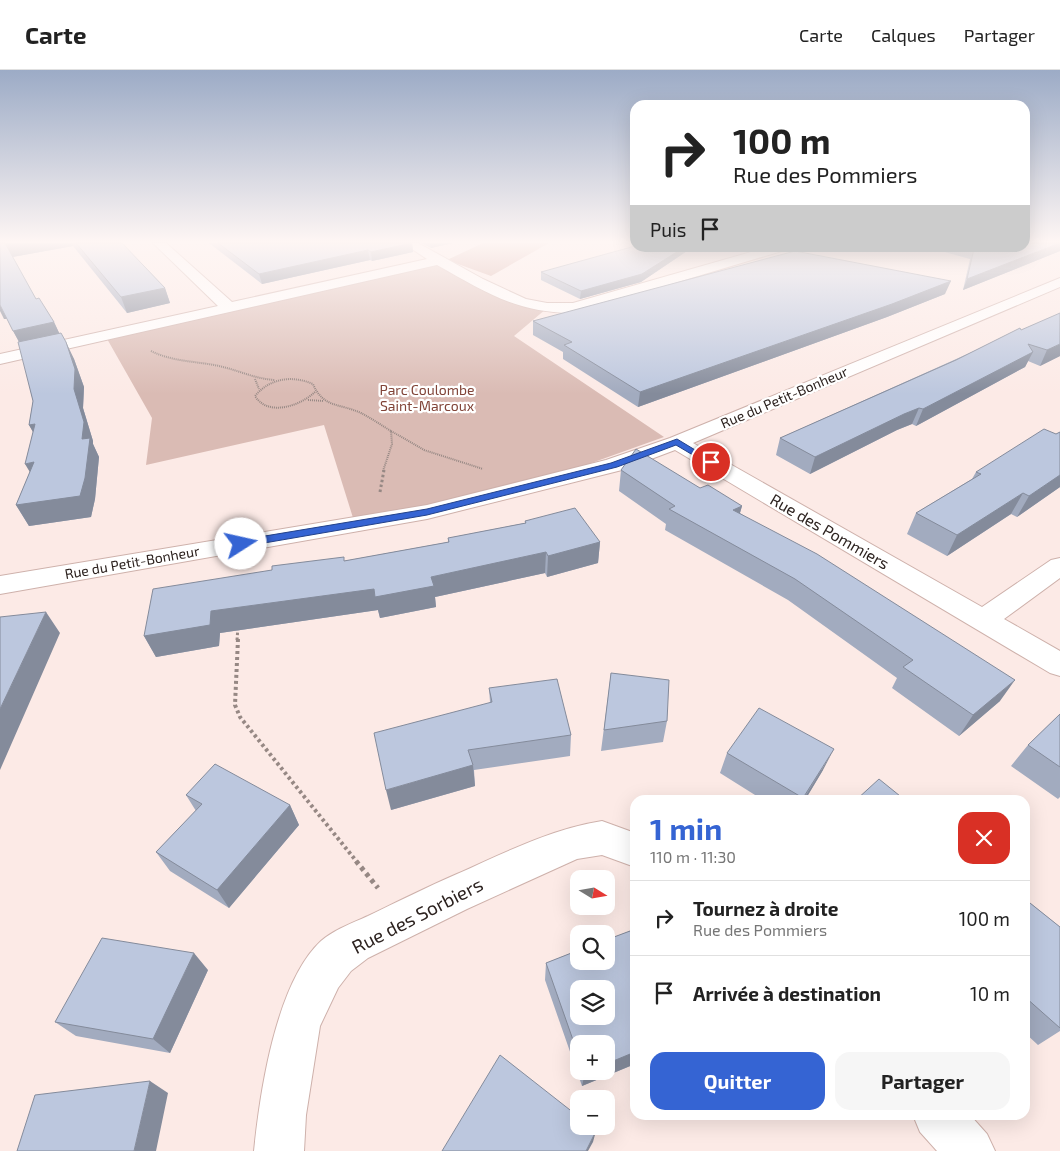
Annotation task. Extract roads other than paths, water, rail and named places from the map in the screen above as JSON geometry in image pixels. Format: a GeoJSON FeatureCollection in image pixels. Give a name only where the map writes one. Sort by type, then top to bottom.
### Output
{"type":"FeatureCollection","features":[{"type":"Feature","properties":{"kind":"street"},"geometry":{"type":"LineString","coordinates":[[213,293],[228,307]]}},
{"type":"Feature","properties":{"kind":"street"},"geometry":{"type":"LineString","coordinates":[[0,359],[102,338],[289,293]]}},
{"type":"Feature","properties":{"kind":"street"},"geometry":{"type":"LineString","coordinates":[[505,293],[522,302],[546,308],[574,308],[616,293]]}},
{"type":"Feature","properties":{"kind":"street","name":"Rue du Petit-Bonheur"},"geometry":{"type":"LineString","coordinates":[[0,585],[427,512],[614,465],[677,442],[1033,293]]}},
{"type":"Feature","properties":{"kind":"street","name":"Rue des Pommiers"},"geometry":{"type":"LineString","coordinates":[[677,442],[1060,665]]}},
{"type":"Feature","properties":{"kind":"street"},"geometry":{"type":"LineString","coordinates":[[983,620],[1060,566]]}},
{"type":"Feature","properties":{"kind":"street","name":"Rue des Sorbiers"},"geometry":{"type":"LineString","coordinates":[[279,1151],[282,1115],[298,1026],[310,996],[323,973],[336,956],[354,944],[542,854],[576,842],[602,838],[630,848]]}},
{"type":"Feature","properties":{"kind":"street"},"geometry":{"type":"LineString","coordinates":[[942,1120],[970,1151]]}},
{"type":"Feature","properties":{"kind":"park label","name":"Parc Coulombe Saint-Marcoux"},"geometry":{"type":"Point","coordinates":[427,398]}}]}
